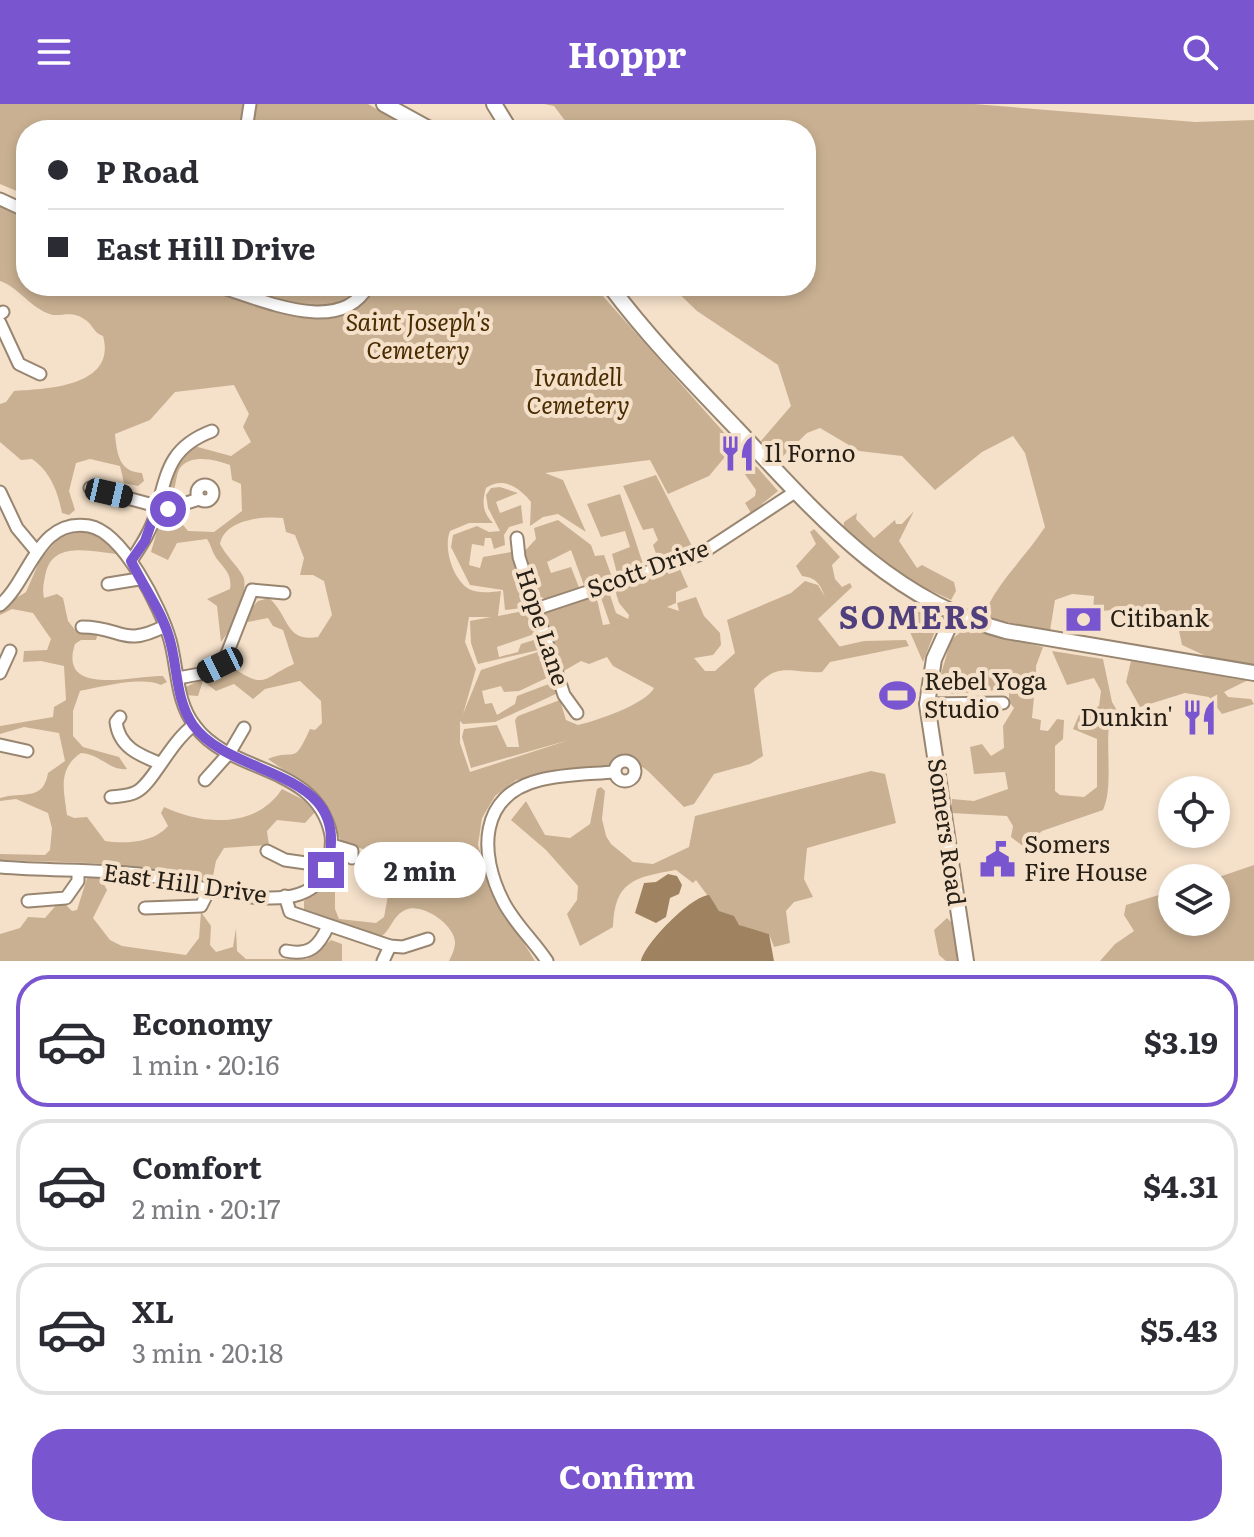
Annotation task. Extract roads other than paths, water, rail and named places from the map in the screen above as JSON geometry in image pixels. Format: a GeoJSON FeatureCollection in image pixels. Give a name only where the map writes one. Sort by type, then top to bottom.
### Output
{"type":"FeatureCollection","features":[{"type":"Feature","properties":{"kind":"main road"},"geometry":{"type":"LineString","coordinates":[[384,104],[413,120]]}},
{"type":"Feature","properties":{"kind":"main road"},"geometry":{"type":"LineString","coordinates":[[618,296],[651,337],[795,492],[868,562],[901,585],[966,620],[1006,631],[1254,673]]}},
{"type":"Feature","properties":{"kind":"main road","name":"Somers Road"},"geometry":{"type":"LineString","coordinates":[[955,613],[934,659],[927,704],[966,961]]}},
{"type":"Feature","properties":{"kind":"street"},"geometry":{"type":"LineString","coordinates":[[257,296],[327,313],[348,307],[358,296]]}},
{"type":"Feature","properties":{"kind":"street"},"geometry":{"type":"LineString","coordinates":[[1,316],[17,366],[40,374]]}},
{"type":"Feature","properties":{"kind":"street"},"geometry":{"type":"LineString","coordinates":[[131,561],[145,541],[166,471],[184,445],[212,431]]}},
{"type":"Feature","properties":{"kind":"street"},"geometry":{"type":"LineString","coordinates":[[90,488],[157,507],[180,508],[199,499]]}},
{"type":"Feature","properties":{"kind":"street"},"geometry":{"type":"LineString","coordinates":[[0,492],[17,528],[37,552]]}},
{"type":"Feature","properties":{"kind":"street","name":"Scott Drive"},"geometry":{"type":"LineString","coordinates":[[536,609],[699,555],[795,492]]}},
{"type":"Feature","properties":{"kind":"street"},"geometry":{"type":"LineString","coordinates":[[0,605],[54,533],[81,525],[108,534],[131,561],[165,626],[184,705],[194,725],[210,741],[305,791],[320,808],[332,845],[327,866],[285,860],[267,851]]}},
{"type":"Feature","properties":{"kind":"street","name":"Hope Lane"},"geometry":{"type":"LineString","coordinates":[[517,538],[519,557],[564,695],[577,713]]}},
{"type":"Feature","properties":{"kind":"street"},"geometry":{"type":"LineString","coordinates":[[108,584],[139,579]]}},
{"type":"Feature","properties":{"kind":"street"},"geometry":{"type":"LineString","coordinates":[[178,678],[205,673],[223,664],[252,590],[284,593]]}},
{"type":"Feature","properties":{"kind":"street"},"geometry":{"type":"LineString","coordinates":[[82,627],[100,626],[124,638],[135,639],[165,626]]}},
{"type":"Feature","properties":{"kind":"street"},"geometry":{"type":"LineString","coordinates":[[0,673],[10,651]]}},
{"type":"Feature","properties":{"kind":"street"},"geometry":{"type":"LineString","coordinates":[[927,704],[1003,703]]}},
{"type":"Feature","properties":{"kind":"street"},"geometry":{"type":"LineString","coordinates":[[120,717],[116,722],[120,738],[137,754],[159,763]]}},
{"type":"Feature","properties":{"kind":"street"},"geometry":{"type":"LineString","coordinates":[[111,797],[137,792],[148,784],[180,735],[194,725]]}},
{"type":"Feature","properties":{"kind":"street"},"geometry":{"type":"LineString","coordinates":[[205,780],[230,752],[236,732]]}},
{"type":"Feature","properties":{"kind":"street"},"geometry":{"type":"LineString","coordinates":[[0,745],[27,751]]}},
{"type":"Feature","properties":{"kind":"street"},"geometry":{"type":"LineString","coordinates":[[547,961],[503,900],[487,854],[487,829],[500,805],[531,783],[614,772]]}},
{"type":"Feature","properties":{"kind":"street"},"geometry":{"type":"LineString","coordinates":[[332,845],[352,851],[352,858]]}},
{"type":"Feature","properties":{"kind":"street","name":"East Hill Drive"},"geometry":{"type":"LineString","coordinates":[[0,867],[159,877],[209,890],[285,896],[313,887],[327,866]]}},
{"type":"Feature","properties":{"kind":"street"},"geometry":{"type":"LineString","coordinates":[[28,901],[66,898],[73,892],[78,871]]}},
{"type":"Feature","properties":{"kind":"street"},"geometry":{"type":"LineString","coordinates":[[145,908],[201,906],[209,890]]}},
{"type":"Feature","properties":{"kind":"street"},"geometry":{"type":"LineString","coordinates":[[285,896],[290,912],[390,946],[403,947],[428,939]]}},
{"type":"Feature","properties":{"kind":"street"},"geometry":{"type":"LineString","coordinates":[[286,951],[298,953],[314,949],[321,943],[328,926]]}},
{"type":"Feature","properties":{"kind":"street"},"geometry":{"type":"LineString","coordinates":[[383,961],[390,946]]}},
{"type":"Feature","properties":{"kind":"place","name":"Il Forno"},"geometry":{"type":"Point","coordinates":[738,454]}},
{"type":"Feature","properties":{"kind":"place","name":"Citibank"},"geometry":{"type":"Point","coordinates":[1084,619]}},
{"type":"Feature","properties":{"kind":"place","name":"Rebel Yoga Studio"},"geometry":{"type":"Point","coordinates":[898,696]}},
{"type":"Feature","properties":{"kind":"place","name":"Dunkin'"},"geometry":{"type":"Point","coordinates":[1199,718]}},
{"type":"Feature","properties":{"kind":"place","name":"Somers Fire House"},"geometry":{"type":"Point","coordinates":[998,859]}},
{"type":"Feature","properties":{"kind":"district","name":"SOMERS"},"geometry":{"type":"Point","coordinates":[915,618]}},
{"type":"Feature","properties":{"kind":"park label","name":"Saint Joseph's Cemetery"},"geometry":{"type":"Point","coordinates":[418,337]}},
{"type":"Feature","properties":{"kind":"park label","name":"Ivandell Cemetery"},"geometry":{"type":"Point","coordinates":[578,392]}}]}
